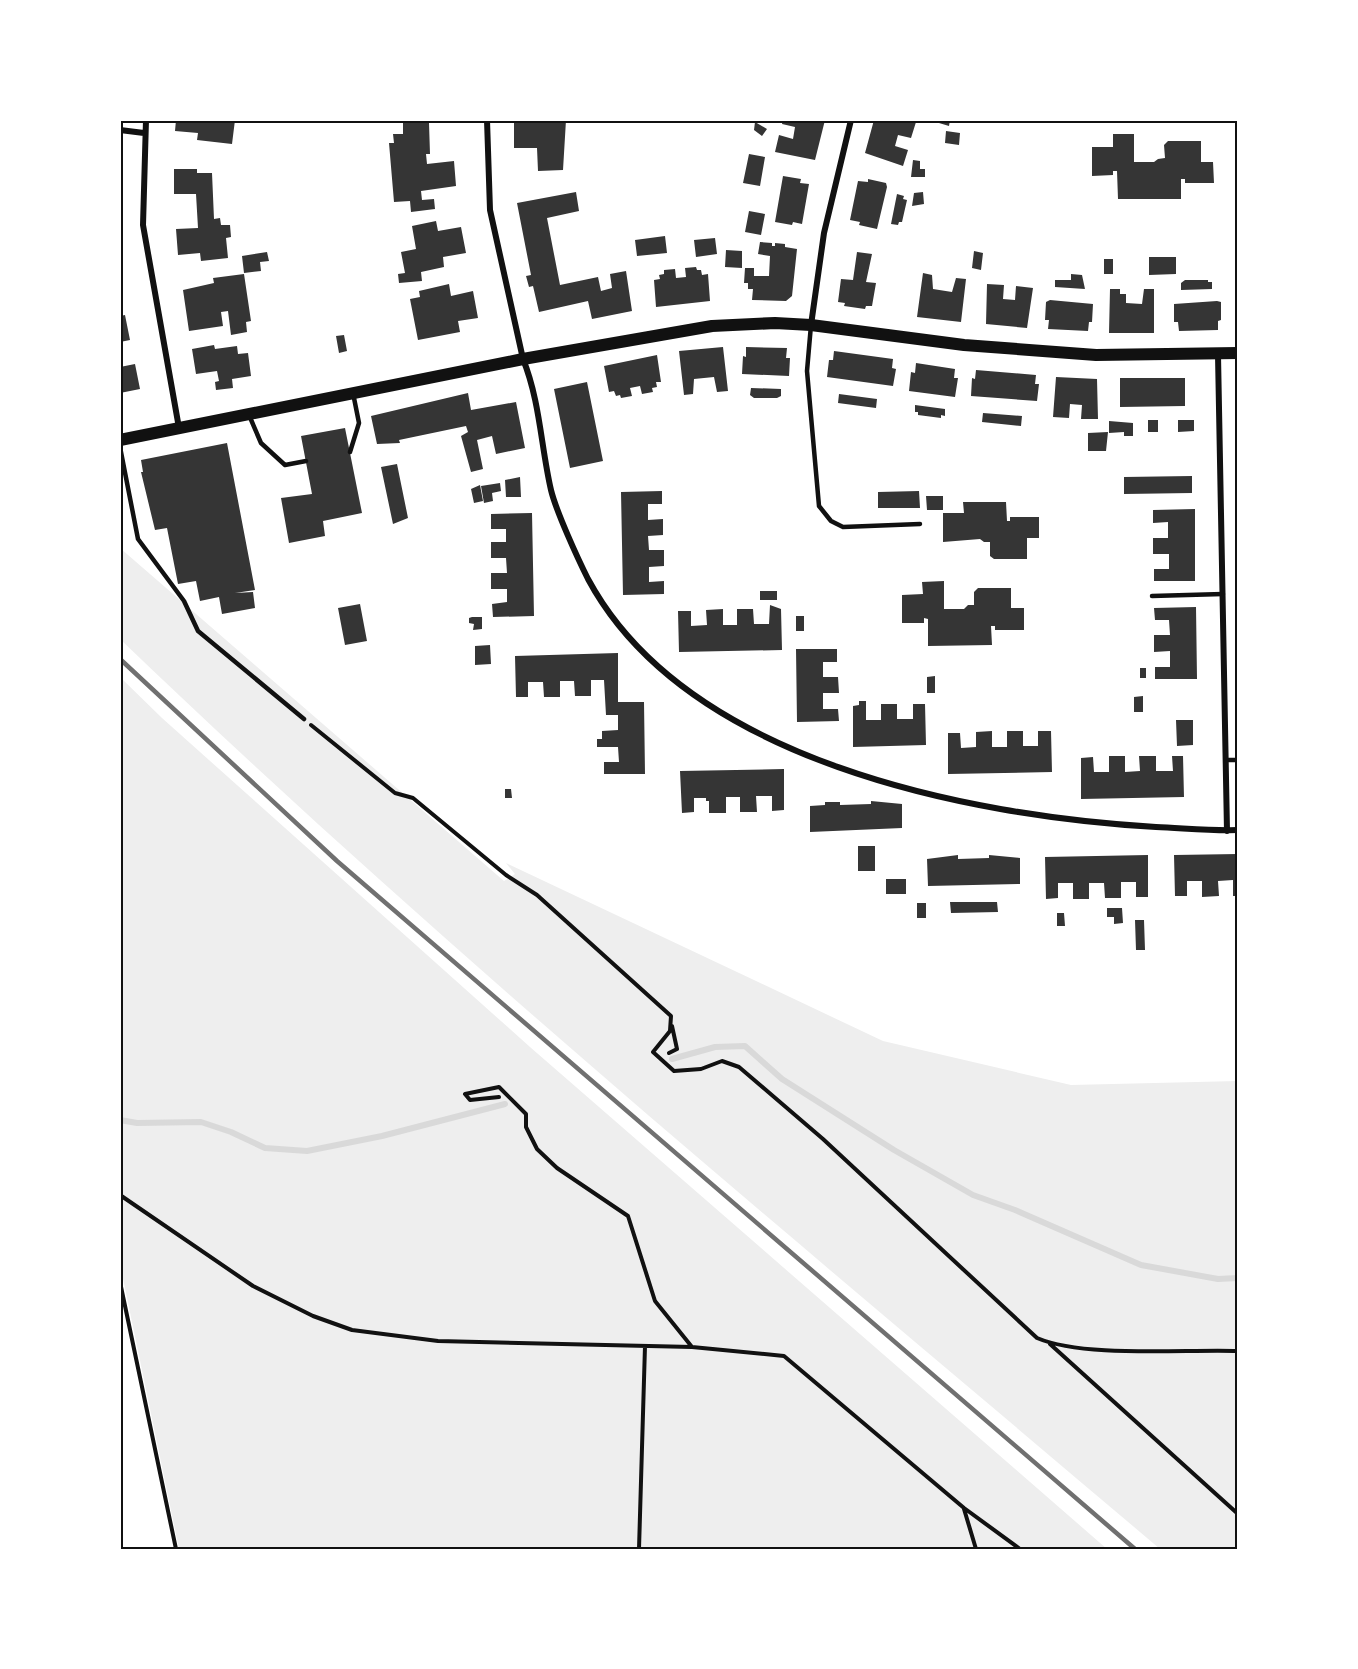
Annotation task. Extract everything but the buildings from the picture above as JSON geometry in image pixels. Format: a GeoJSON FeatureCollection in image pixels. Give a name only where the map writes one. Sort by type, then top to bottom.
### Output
{"type":"FeatureCollection","features":[{"type":"Feature","properties":{"kind":"main road"},"geometry":{"type":"LineString","coordinates":[[120,440],[523,359],[712,326],[775,323],[811,325],[1038,352],[1096,355],[1238,353]]}},
{"type":"Feature","properties":{"kind":"street"},"geometry":{"type":"LineString","coordinates":[[146,120],[143,225],[179,429]]}},
{"type":"Feature","properties":{"kind":"street"},"geometry":{"type":"LineString","coordinates":[[487,120],[490,210],[523,359],[531,380],[552,493],[589,580],[632,641],[669,677],[698,697],[759,732],[848,772],[964,804],[1102,824],[1238,831]]}},
{"type":"Feature","properties":{"kind":"street"},"geometry":{"type":"LineString","coordinates":[[811,325],[824,233],[851,120]]}},
{"type":"Feature","properties":{"kind":"street"},"geometry":{"type":"LineString","coordinates":[[120,130],[144,133]]}},
{"type":"Feature","properties":{"kind":"street"},"geometry":{"type":"LineString","coordinates":[[1218,355],[1227,831]]}},
{"type":"Feature","properties":{"kind":"lane"},"geometry":{"type":"LineString","coordinates":[[811,325],[807,371],[819,506],[831,521],[843,527],[920,524]]}},
{"type":"Feature","properties":{"kind":"lane"},"geometry":{"type":"LineString","coordinates":[[350,452],[359,423],[353,393]]}},
{"type":"Feature","properties":{"kind":"lane"},"geometry":{"type":"LineString","coordinates":[[249,415],[261,443],[285,465],[306,461]]}},
{"type":"Feature","properties":{"kind":"lane"},"geometry":{"type":"LineString","coordinates":[[120,447],[138,540],[184,601],[198,631],[303,719]]}},
{"type":"Feature","properties":{"kind":"lane"},"geometry":{"type":"LineString","coordinates":[[1152,596],[1222,594]]}},
{"type":"Feature","properties":{"kind":"lane"},"geometry":{"type":"LineString","coordinates":[[1226,760],[1238,760]]}},
{"type":"Feature","properties":{"kind":"path"},"geometry":{"type":"LineString","coordinates":[[303,719],[395,793],[413,798],[506,875],[537,895],[656,1001],[671,1016],[677,1049],[669,1053]]}},
{"type":"Feature","properties":{"kind":"path"},"geometry":{"type":"LineString","coordinates":[[672,1025],[653,1052],[674,1071],[701,1069],[722,1061],[739,1066],[823,1139],[1037,1338],[1050,1343],[1109,1350],[1238,1351]]}},
{"type":"Feature","properties":{"kind":"path"},"geometry":{"type":"LineString","coordinates":[[499,1097],[470,1100],[465,1094],[499,1087],[526,1114],[526,1127],[537,1149],[557,1168],[628,1216],[655,1301],[692,1347]]}},
{"type":"Feature","properties":{"kind":"path"},"geometry":{"type":"LineString","coordinates":[[120,1195],[253,1286],[313,1316],[352,1330],[438,1341],[692,1347],[784,1356],[964,1508],[1020,1549]]}},
{"type":"Feature","properties":{"kind":"path"},"geometry":{"type":"LineString","coordinates":[[120,1282],[176,1549]]}},
{"type":"Feature","properties":{"kind":"path"},"geometry":{"type":"LineString","coordinates":[[1050,1343],[1238,1514]]}},
{"type":"Feature","properties":{"kind":"path"},"geometry":{"type":"LineString","coordinates":[[639,1549],[645,1346]]}},
{"type":"Feature","properties":{"kind":"path"},"geometry":{"type":"LineString","coordinates":[[964,1508],[976,1549]]}},
{"type":"Feature","properties":{"kind":"shaded area"},"geometry":{"type":"Polygon","coordinates":[[[120,548],[504,881],[515,874],[506,863],[883,1041],[1071,1085],[1238,1081],[1238,1549],[1160,1549],[633,1102],[373,874],[120,639],[120,548]]]}},
{"type":"Feature","properties":{"kind":"shaded area"},"geometry":{"type":"Polygon","coordinates":[[[120,677],[162,718],[530,1047],[1107,1549],[179,1549],[120,1264],[120,677]]]}},
{"type":"Feature","properties":{"kind":"waterway"},"geometry":{"type":"LineString","coordinates":[[672,1059],[715,1047],[745,1046],[782,1079],[894,1150],[973,1195],[1015,1210],[1141,1265],[1218,1279],[1238,1278]]}},
{"type":"Feature","properties":{"kind":"waterway"},"geometry":{"type":"LineString","coordinates":[[120,1120],[137,1123],[201,1122],[231,1132],[265,1148],[307,1151],[382,1136],[505,1104]]}},
{"type":"Feature","properties":{"kind":"railway"},"geometry":{"type":"LineString","coordinates":[[120,659],[337,861],[1135,1549]]}}]}
